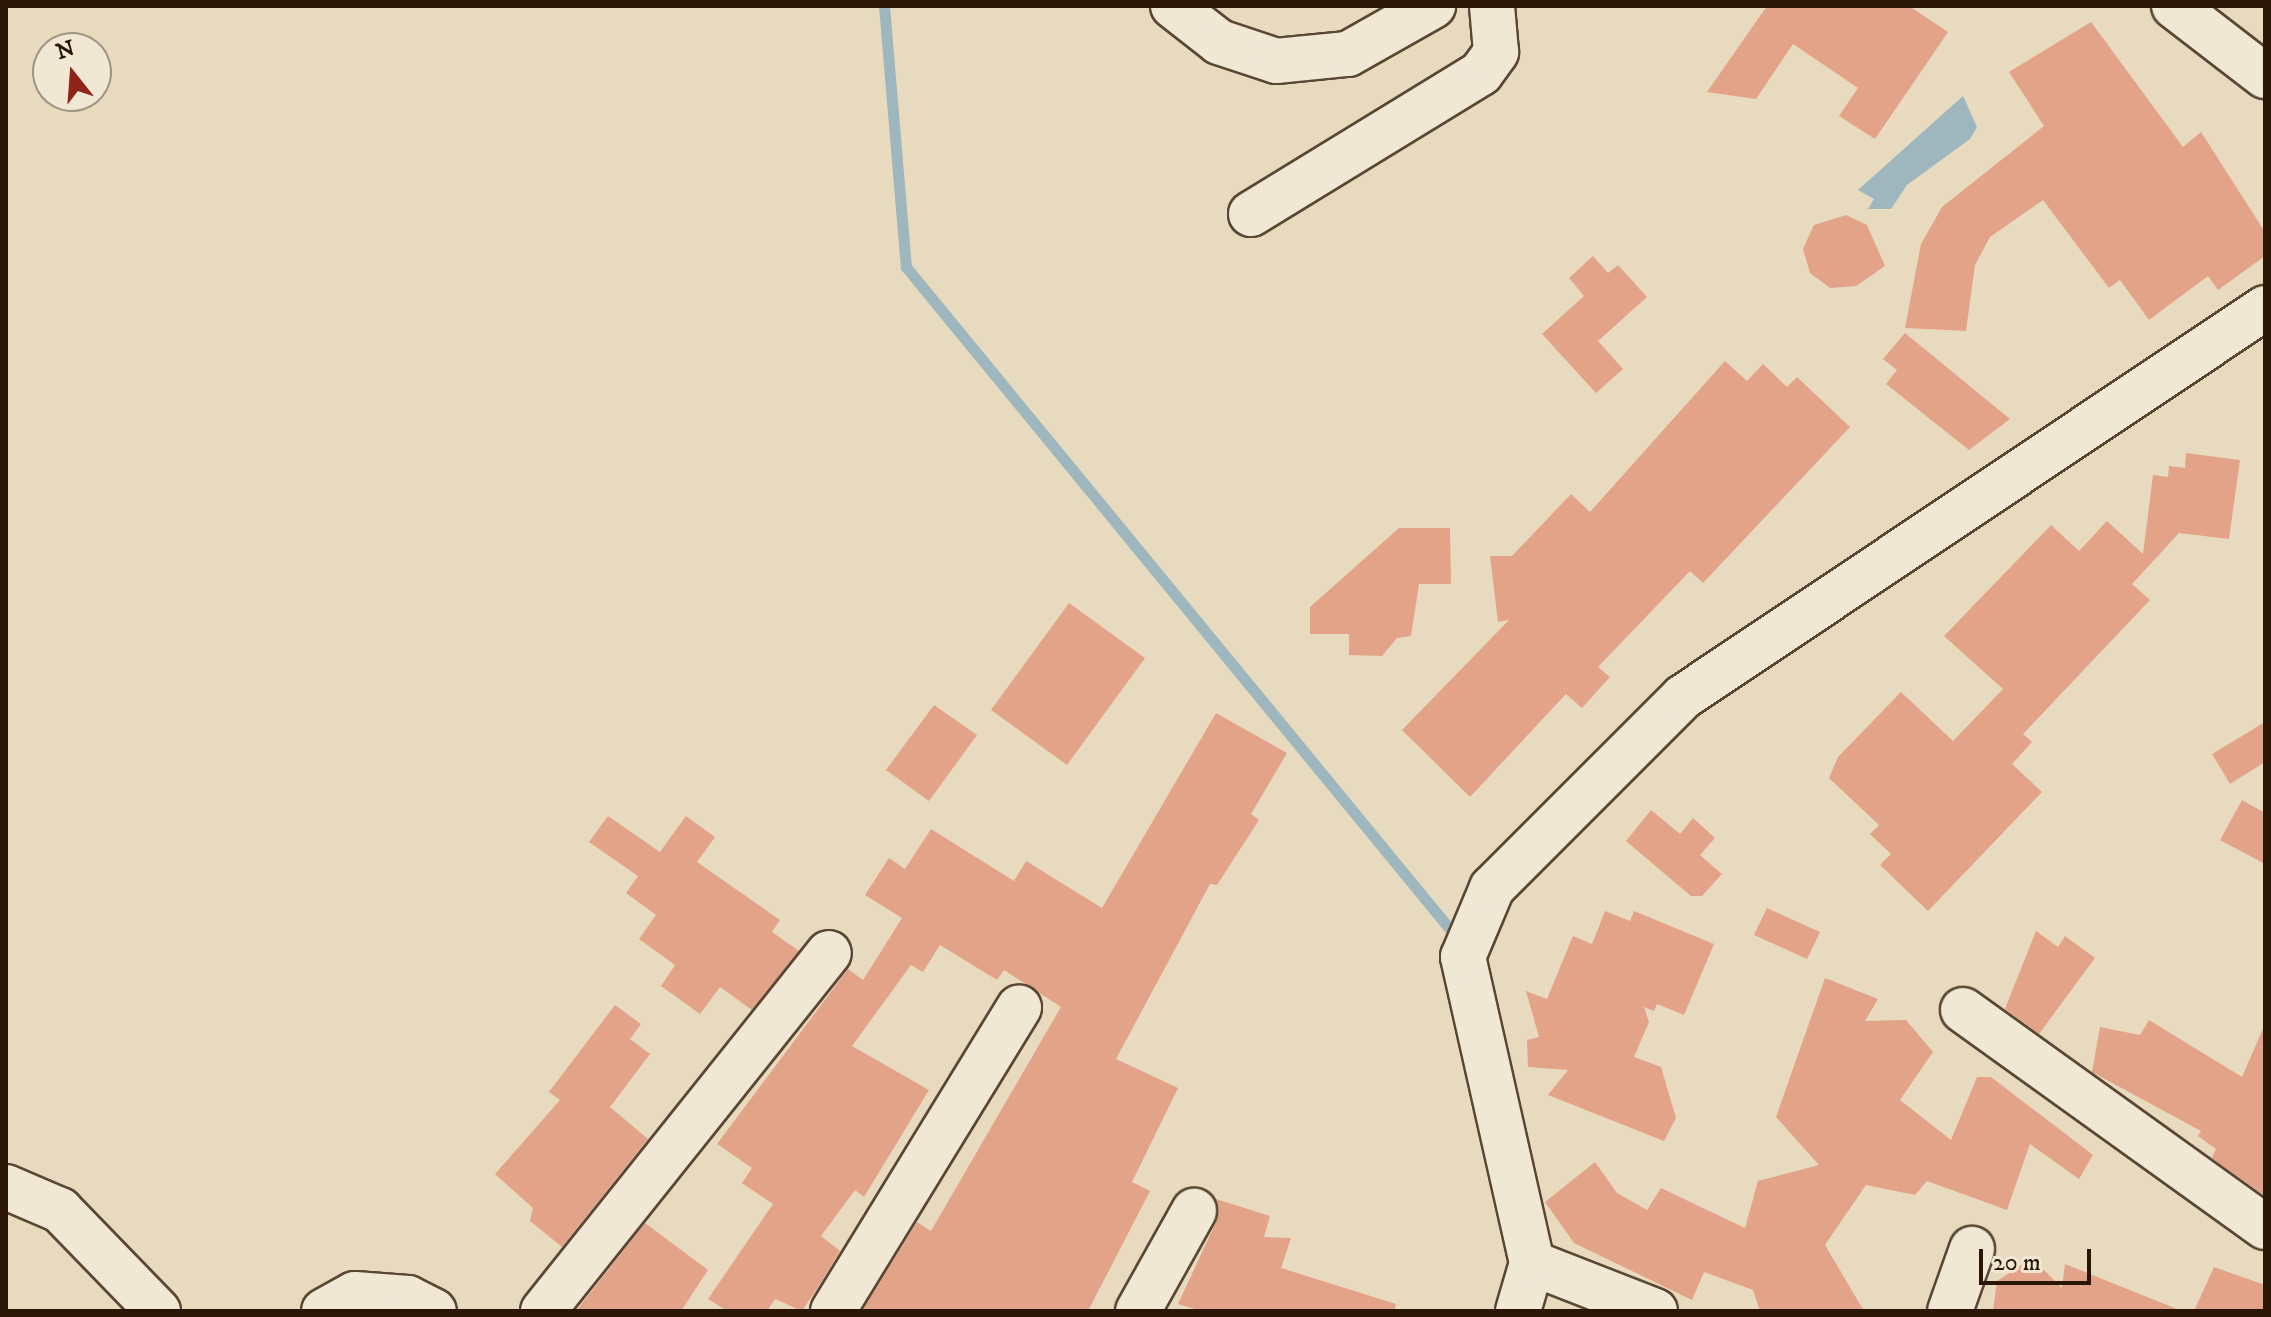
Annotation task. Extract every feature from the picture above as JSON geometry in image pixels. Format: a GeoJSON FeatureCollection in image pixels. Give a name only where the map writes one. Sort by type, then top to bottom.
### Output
{"type":"FeatureCollection","features":[{"type":"Feature","properties":{"kind":"street"},"geometry":{"type":"LineString","coordinates":[[1173,6],[1219,42],[1276,61],[1348,54],[1433,6]]}},
{"type":"Feature","properties":{"kind":"street"},"geometry":{"type":"LineString","coordinates":[[1251,214],[1481,73],[1496,52],[1492,6]]}},
{"type":"Feature","properties":{"kind":"street"},"geometry":{"type":"LineString","coordinates":[[2174,6],[2265,76]]}},
{"type":"Feature","properties":{"kind":"street"},"geometry":{"type":"LineString","coordinates":[[1518,1311],[1532,1263],[1463,957],[1492,888],[1683,697],[2265,308]]}},
{"type":"Feature","properties":{"kind":"street"},"geometry":{"type":"LineString","coordinates":[[543,1311],[829,953]]}},
{"type":"Feature","properties":{"kind":"street"},"geometry":{"type":"LineString","coordinates":[[833,1311],[1019,1007]]}},
{"type":"Feature","properties":{"kind":"street"},"geometry":{"type":"LineString","coordinates":[[1963,1010],[2265,1227]]}},
{"type":"Feature","properties":{"kind":"street"},"geometry":{"type":"LineString","coordinates":[[6,1187],[60,1210],[158,1311]]}},
{"type":"Feature","properties":{"kind":"street"},"geometry":{"type":"LineString","coordinates":[[1138,1311],[1194,1211]]}},
{"type":"Feature","properties":{"kind":"street"},"geometry":{"type":"LineString","coordinates":[[1950,1311],[1972,1249]]}},
{"type":"Feature","properties":{"kind":"street"},"geometry":{"type":"LineString","coordinates":[[1532,1263],[1655,1311]]}},
{"type":"Feature","properties":{"kind":"street"},"geometry":{"type":"LineString","coordinates":[[324,1311],[355,1294],[408,1298],[434,1311]]}},
{"type":"Feature","properties":{"kind":"water"},"geometry":{"type":"Polygon","coordinates":[[[1963,96],[1977,127],[1970,139],[1907,185],[1891,209],[1868,209],[1874,199],[1858,190],[1963,96]]]}},
{"type":"Feature","properties":{"kind":"building"},"geometry":{"type":"Polygon","coordinates":[[[1767,6],[1909,6],[1948,32],[1875,139],[1839,116],[1858,88],[1793,44],[1756,99],[1707,92],[1767,6]]]}},
{"type":"Feature","properties":{"kind":"building"},"geometry":{"type":"Polygon","coordinates":[[[2091,22],[2183,147],[2201,132],[2265,232],[2265,256],[2218,290],[2208,276],[2149,320],[2120,280],[2109,288],[2043,200],[1990,237],[1975,265],[1966,331],[1905,328],[1921,244],[1942,207],[2044,126],[2009,72],[2091,22]]]}},
{"type":"Feature","properties":{"kind":"building"},"geometry":{"type":"Polygon","coordinates":[[[1846,215],[1867,225],[1885,266],[1856,286],[1830,288],[1810,273],[1803,249],[1814,225],[1846,215]]]}},
{"type":"Feature","properties":{"kind":"building"},"geometry":{"type":"Polygon","coordinates":[[[1593,256],[1608,273],[1618,265],[1647,297],[1598,341],[1623,369],[1596,393],[1542,334],[1584,296],[1569,278],[1593,256]]]}},
{"type":"Feature","properties":{"kind":"building"},"geometry":{"type":"Polygon","coordinates":[[[1905,333],[2010,419],[1969,450],[1886,384],[1897,370],[1883,359],[1905,333]]]}},
{"type":"Feature","properties":{"kind":"building"},"geometry":{"type":"Polygon","coordinates":[[[1725,361],[1747,381],[1763,364],[1787,387],[1797,377],[1850,427],[1703,583],[1690,571],[1598,667],[1610,677],[1582,708],[1566,694],[1470,797],[1402,730],[1509,620],[1498,622],[1490,556],[1512,556],[1571,494],[1590,512],[1725,361]]]}},
{"type":"Feature","properties":{"kind":"building"},"geometry":{"type":"Polygon","coordinates":[[[2186,453],[2240,460],[2229,539],[2179,533],[2132,584],[2150,600],[2023,734],[2032,742],[2012,764],[2042,792],[1928,911],[1880,865],[1891,854],[1870,834],[1879,825],[1829,778],[1838,757],[1901,692],[1953,741],[2003,689],[1944,636],[2051,525],[2079,551],[2107,521],[2143,554],[2153,475],[2168,477],[2169,466],[2185,468],[2186,453]]]}},
{"type":"Feature","properties":{"kind":"building"},"geometry":{"type":"Polygon","coordinates":[[[1399,528],[1450,528],[1451,584],[1419,584],[1411,636],[1397,638],[1382,656],[1349,655],[1349,634],[1310,634],[1310,607],[1399,528]]]}},
{"type":"Feature","properties":{"kind":"building"},"geometry":{"type":"Polygon","coordinates":[[[1069,603],[1145,658],[1067,765],[991,710],[1069,603]]]}},
{"type":"Feature","properties":{"kind":"building"},"geometry":{"type":"Polygon","coordinates":[[[934,705],[977,735],[929,801],[886,770],[934,705]]]}},
{"type":"Feature","properties":{"kind":"building"},"geometry":{"type":"Polygon","coordinates":[[[1216,713],[1287,753],[1251,814],[1259,820],[1217,885],[1210,884],[1116,1059],[1178,1088],[1132,1182],[1150,1191],[1088,1311],[862,1311],[917,1222],[931,1231],[1061,1007],[1004,970],[997,980],[940,945],[923,972],[911,965],[852,1046],[929,1090],[864,1197],[855,1190],[821,1236],[840,1251],[820,1284],[802,1311],[775,1299],[767,1311],[727,1311],[708,1299],[773,1204],[742,1183],[752,1168],[717,1144],[848,969],[863,980],[902,918],[865,895],[889,858],[905,869],[931,829],[1014,881],[1026,861],[1102,908],[1216,713]]]}},
{"type":"Feature","properties":{"kind":"building"},"geometry":{"type":"Polygon","coordinates":[[[2265,722],[2265,762],[2230,784],[2212,754],[2265,722]]]}},
{"type":"Feature","properties":{"kind":"building"},"geometry":{"type":"Polygon","coordinates":[[[2242,800],[2265,813],[2265,864],[2220,840],[2242,800]]]}},
{"type":"Feature","properties":{"kind":"building"},"geometry":{"type":"Polygon","coordinates":[[[1651,810],[1680,834],[1693,818],[1715,838],[1700,855],[1722,874],[1702,896],[1691,896],[1626,841],[1651,810]]]}},
{"type":"Feature","properties":{"kind":"building"},"geometry":{"type":"Polygon","coordinates":[[[608,816],[660,852],[686,816],[715,837],[697,862],[780,920],[772,932],[799,951],[752,1010],[720,987],[700,1014],[661,986],[675,965],[639,939],[656,915],[626,893],[638,876],[589,842],[608,816]]]}},
{"type":"Feature","properties":{"kind":"building"},"geometry":{"type":"Polygon","coordinates":[[[1767,908],[1820,932],[1807,959],[1754,935],[1767,908]]]}},
{"type":"Feature","properties":{"kind":"building"},"geometry":{"type":"Polygon","coordinates":[[[1605,911],[1630,921],[1634,911],[1714,944],[1684,1015],[1657,1004],[1654,1011],[1644,1007],[1649,1022],[1634,1057],[1661,1067],[1676,1118],[1664,1141],[1548,1095],[1568,1070],[1528,1067],[1527,1040],[1539,1037],[1526,991],[1547,999],[1573,936],[1592,944],[1605,911]]]}},
{"type":"Feature","properties":{"kind":"building"},"geometry":{"type":"Polygon","coordinates":[[[2036,931],[2058,947],[2065,936],[2095,958],[2039,1034],[2005,1009],[2036,931]]]}},
{"type":"Feature","properties":{"kind":"building"},"geometry":{"type":"Polygon","coordinates":[[[1825,978],[1878,999],[1865,1021],[1906,1020],[1933,1052],[1900,1100],[1951,1140],[1977,1077],[1991,1077],[2093,1155],[2079,1179],[2030,1144],[2007,1210],[1927,1181],[1915,1195],[1866,1185],[1825,1245],[1864,1311],[1760,1311],[1753,1290],[1704,1272],[1692,1300],[1574,1243],[1545,1202],[1595,1162],[1617,1193],[1647,1210],[1661,1188],[1745,1228],[1758,1181],[1819,1165],[1776,1117],[1825,978]]]}},
{"type":"Feature","properties":{"kind":"building"},"geometry":{"type":"Polygon","coordinates":[[[615,1005],[641,1024],[630,1039],[650,1054],[610,1107],[648,1139],[562,1247],[530,1221],[533,1208],[495,1174],[560,1100],[549,1092],[615,1005]]]}},
{"type":"Feature","properties":{"kind":"building"},"geometry":{"type":"Polygon","coordinates":[[[2149,1020],[2242,1077],[2265,1024],[2265,1196],[2212,1158],[2216,1149],[2198,1136],[2201,1131],[2092,1072],[2100,1027],[2140,1035],[2149,1020]]]}},
{"type":"Feature","properties":{"kind":"building"},"geometry":{"type":"Polygon","coordinates":[[[1216,1199],[1270,1216],[1264,1237],[1291,1238],[1281,1268],[1396,1304],[1394,1311],[1201,1311],[1178,1304],[1216,1222],[1216,1199]]]}},
{"type":"Feature","properties":{"kind":"building"},"geometry":{"type":"Polygon","coordinates":[[[645,1223],[708,1270],[681,1311],[576,1311],[645,1223]]]}},
{"type":"Feature","properties":{"kind":"building"},"geometry":{"type":"Polygon","coordinates":[[[2032,1258],[2062,1288],[2065,1264],[2182,1311],[1993,1311],[1997,1281],[2032,1258]]]}},
{"type":"Feature","properties":{"kind":"building"},"geometry":{"type":"Polygon","coordinates":[[[2214,1267],[2265,1285],[2265,1311],[2194,1311],[2214,1267]]]}},
{"type":"Feature","properties":{"kind":"waterway"},"geometry":{"type":"LineString","coordinates":[[884,6],[906,267],[1458,939]]}}]}
